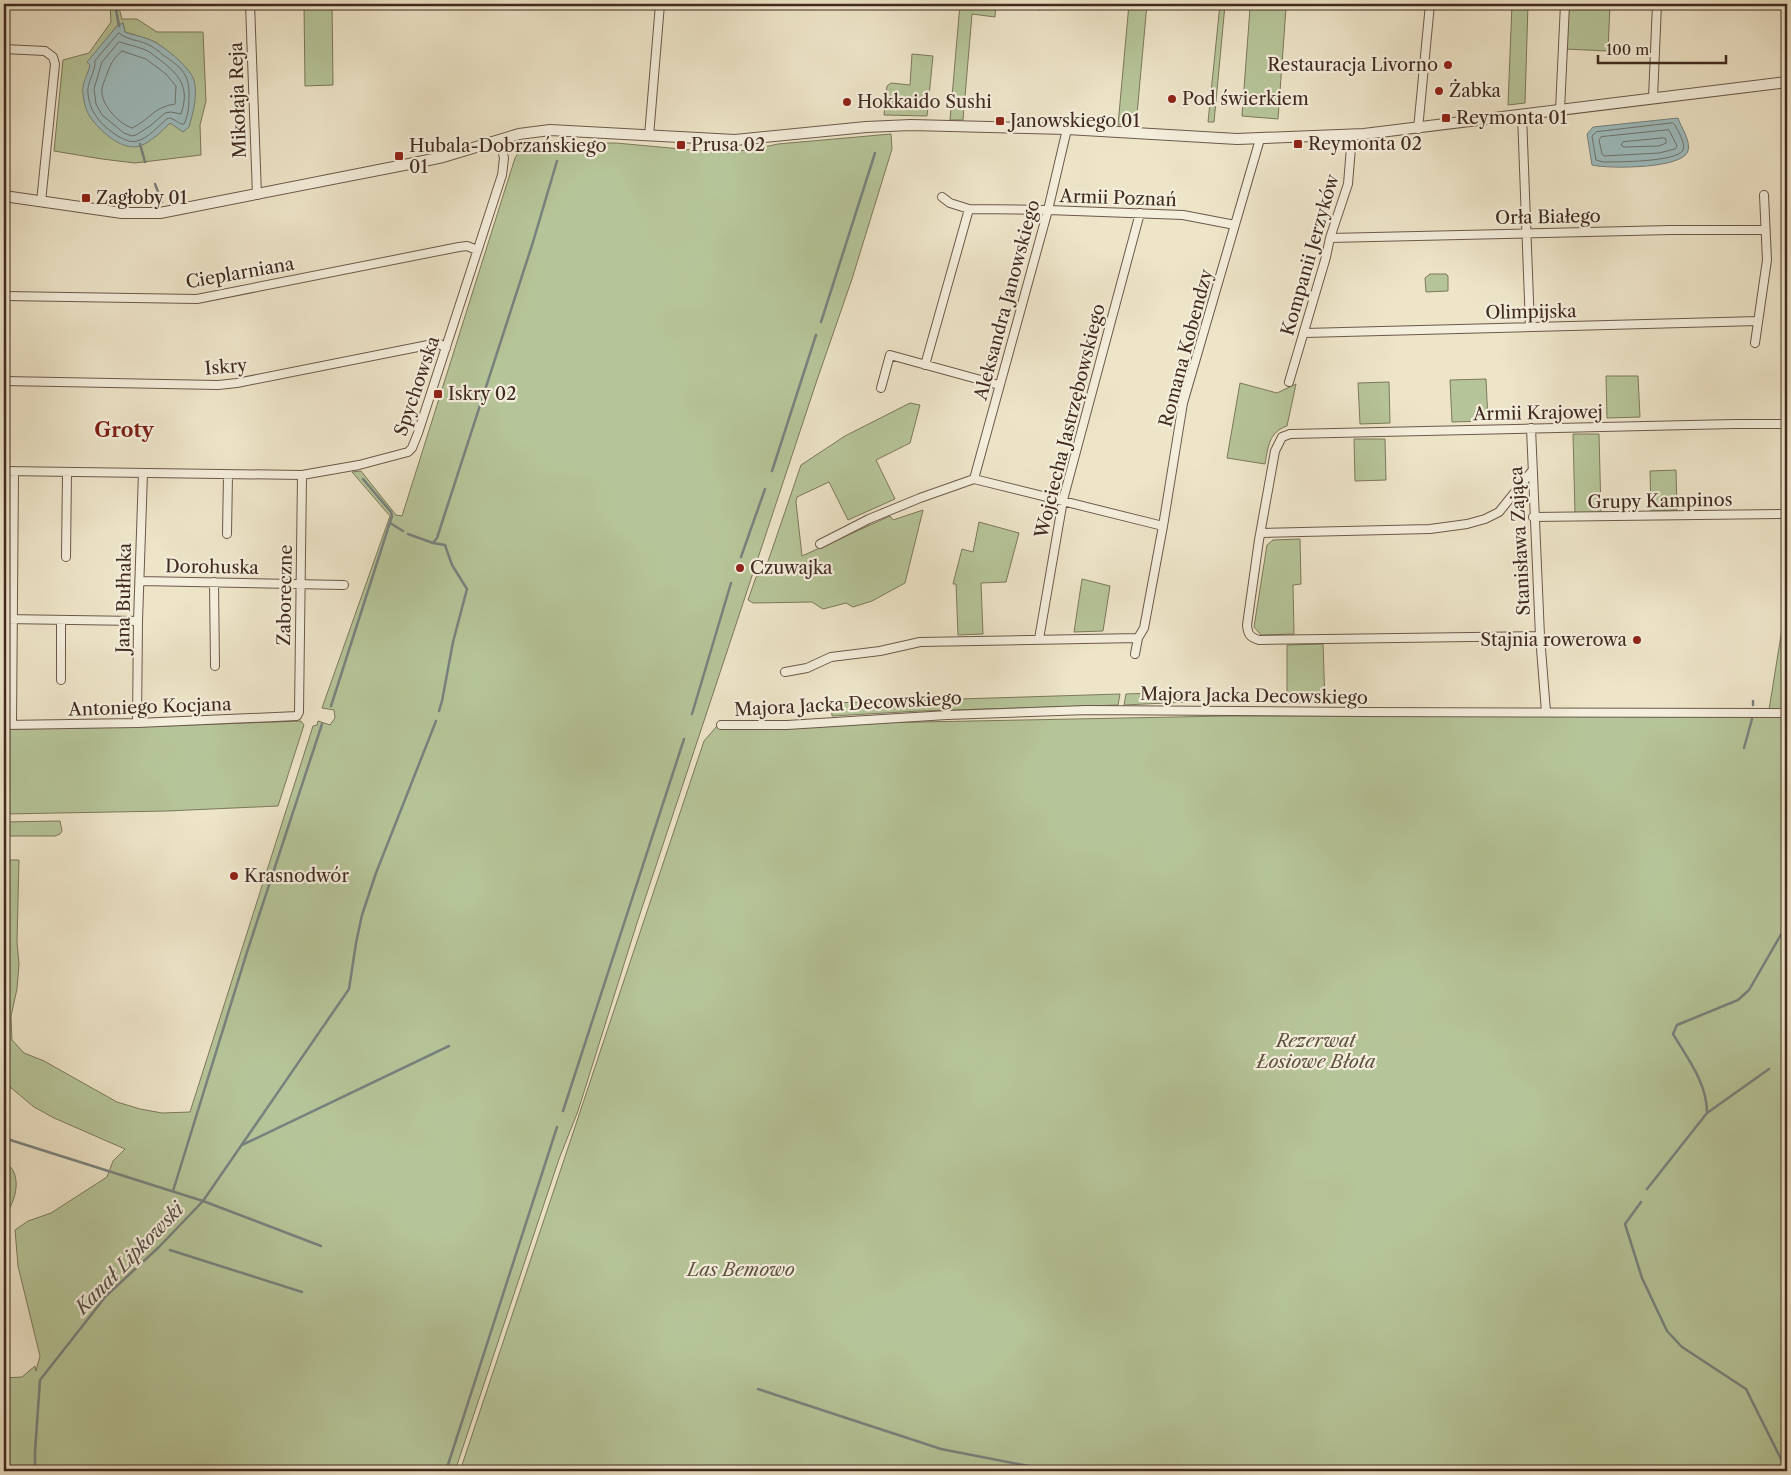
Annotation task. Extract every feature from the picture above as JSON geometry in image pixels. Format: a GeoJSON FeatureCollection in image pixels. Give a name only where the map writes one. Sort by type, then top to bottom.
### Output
{"type":"FeatureCollection","features":[{"type":"Feature","properties":{"kind":"street","name":"Mikołaja Reja"},"geometry":{"type":"LineString","coordinates":[[250,4],[257,195]]}},
{"type":"Feature","properties":{"kind":"street"},"geometry":{"type":"LineString","coordinates":[[649,136],[660,4]]}},
{"type":"Feature","properties":{"kind":"street"},"geometry":{"type":"LineString","coordinates":[[1418,128],[1430,4]]}},
{"type":"Feature","properties":{"kind":"street"},"geometry":{"type":"LineString","coordinates":[[1560,110],[1565,4]]}},
{"type":"Feature","properties":{"kind":"street"},"geometry":{"type":"LineString","coordinates":[[1653,98],[1657,4]]}},
{"type":"Feature","properties":{"kind":"street"},"geometry":{"type":"LineString","coordinates":[[4,49],[45,51],[53,57],[55,64],[41,202]]}},
{"type":"Feature","properties":{"kind":"street"},"geometry":{"type":"LineString","coordinates":[[4,196],[102,211],[141,214],[177,210],[443,156],[525,133],[550,130],[735,140],[866,127],[911,125],[1066,129],[1237,139],[1352,136],[1787,82]]}},
{"type":"Feature","properties":{"kind":"street"},"geometry":{"type":"LineString","coordinates":[[1522,115],[1530,327]]}},
{"type":"Feature","properties":{"kind":"street","name":"Aleksandra Janowskiego"},"geometry":{"type":"LineString","coordinates":[[974,479],[1048,210],[1066,129]]}},
{"type":"Feature","properties":{"kind":"street","name":"Kompanii Jerzyków"},"geometry":{"type":"LineString","coordinates":[[1289,382],[1305,333],[1330,238],[1348,184],[1352,136]]}},
{"type":"Feature","properties":{"kind":"street","name":"Romana Kobendzy"},"geometry":{"type":"LineString","coordinates":[[1135,654],[1138,638],[1144,628],[1183,403],[1260,139]]}},
{"type":"Feature","properties":{"kind":"street","name":"Spychowska"},"geometry":{"type":"LineString","coordinates":[[4,471],[302,475],[329,471],[408,452],[412,448],[493,204],[504,165],[500,140]]}},
{"type":"Feature","properties":{"kind":"street"},"geometry":{"type":"LineString","coordinates":[[1755,343],[1767,260],[1764,195]]}},
{"type":"Feature","properties":{"kind":"street","name":"Armii Poznań"},"geometry":{"type":"LineString","coordinates":[[942,197],[950,203],[969,209],[1183,215],[1235,225]]}},
{"type":"Feature","properties":{"kind":"street"},"geometry":{"type":"LineString","coordinates":[[925,365],[969,209]]}},
{"type":"Feature","properties":{"kind":"street","name":"Wojciecha Jastrzębowskiego"},"geometry":{"type":"LineString","coordinates":[[1039,639],[1063,500],[1140,213]]}},
{"type":"Feature","properties":{"kind":"street","name":"Orła Białego"},"geometry":{"type":"LineString","coordinates":[[1330,238],[1527,232],[1765,230]]}},
{"type":"Feature","properties":{"kind":"street","name":"Cieplarniana"},"geometry":{"type":"LineString","coordinates":[[4,296],[197,299],[459,246],[467,246],[477,250]]}},
{"type":"Feature","properties":{"kind":"street","name":"Olimpijska"},"geometry":{"type":"LineString","coordinates":[[1305,333],[1758,321]]}},
{"type":"Feature","properties":{"kind":"street","name":"Iskry"},"geometry":{"type":"LineString","coordinates":[[4,381],[218,385],[438,343],[446,348]]}},
{"type":"Feature","properties":{"kind":"street"},"geometry":{"type":"LineString","coordinates":[[881,388],[890,355],[999,385]]}},
{"type":"Feature","properties":{"kind":"street","name":"Armii Krajowej"},"geometry":{"type":"LineString","coordinates":[[1261,533],[1275,451],[1282,437],[1290,434],[1787,424]]}},
{"type":"Feature","properties":{"kind":"street","name":"Stanisława Zająca"},"geometry":{"type":"LineString","coordinates":[[1531,428],[1540,636],[1546,712]]}},
{"type":"Feature","properties":{"kind":"street"},"geometry":{"type":"LineString","coordinates":[[8,725],[13,619],[14,471]]}},
{"type":"Feature","properties":{"kind":"street"},"geometry":{"type":"LineString","coordinates":[[1532,471],[1499,512],[1467,524],[1430,529],[1261,533],[1246,625],[1251,637],[1259,640],[1540,636]]}},
{"type":"Feature","properties":{"kind":"street"},"geometry":{"type":"LineString","coordinates":[[66,557],[67,472]]}},
{"type":"Feature","properties":{"kind":"street","name":"Jana Bułhaka"},"geometry":{"type":"LineString","coordinates":[[137,723],[143,474]]}},
{"type":"Feature","properties":{"kind":"street"},"geometry":{"type":"LineString","coordinates":[[227,534],[228,475]]}},
{"type":"Feature","properties":{"kind":"street","name":"Zaboreczne"},"geometry":{"type":"LineString","coordinates":[[297,716],[299,712],[302,475]]}},
{"type":"Feature","properties":{"kind":"street"},"geometry":{"type":"LineString","coordinates":[[820,544],[869,519],[974,479],[1163,526]]}},
{"type":"Feature","properties":{"kind":"street","name":"Grupy Kampinos"},"geometry":{"type":"LineString","coordinates":[[1534,517],[1787,514]]}},
{"type":"Feature","properties":{"kind":"street","name":"Dorohuska"},"geometry":{"type":"LineString","coordinates":[[140,581],[300,582],[344,585]]}},
{"type":"Feature","properties":{"kind":"street"},"geometry":{"type":"LineString","coordinates":[[214,582],[215,666]]}},
{"type":"Feature","properties":{"kind":"street"},"geometry":{"type":"LineString","coordinates":[[4,619],[138,621]]}},
{"type":"Feature","properties":{"kind":"street"},"geometry":{"type":"LineString","coordinates":[[61,620],[61,680]]}},
{"type":"Feature","properties":{"kind":"street"},"geometry":{"type":"LineString","coordinates":[[785,672],[807,668],[831,657],[880,651],[913,643],[1138,638]]}},
{"type":"Feature","properties":{"kind":"street","name":"Majora Jacka Decowskiego"},"geometry":{"type":"LineString","coordinates":[[720,725],[786,725],[947,715],[1087,710],[1787,713]]}},
{"type":"Feature","properties":{"kind":"street","name":"Antoniego Kocjana"},"geometry":{"type":"LineString","coordinates":[[8,725],[137,723],[297,716]]}},
{"type":"Feature","properties":{"kind":"green space"},"geometry":{"type":"Polygon","coordinates":[[[110,4],[118,4],[122,19],[137,19],[157,32],[203,32],[206,101],[200,125],[201,155],[135,163],[54,151],[63,60],[89,53],[111,22],[110,4]],[[123,23],[117,26],[88,62],[91,65],[84,88],[84,100],[89,114],[94,122],[170,123],[175,125],[178,60],[157,43],[125,32],[123,23]]]}},
{"type":"Feature","properties":{"kind":"green space"},"geometry":{"type":"Polygon","coordinates":[[[304,4],[332,4],[333,85],[305,86],[304,4]]]}},
{"type":"Feature","properties":{"kind":"green space"},"geometry":{"type":"Polygon","coordinates":[[[960,4],[996,4],[995,17],[972,14],[963,120],[950,120],[960,4]]]}},
{"type":"Feature","properties":{"kind":"green space"},"geometry":{"type":"Polygon","coordinates":[[[1000,4],[1040,5],[1040,10],[1000,4]]]}},
{"type":"Feature","properties":{"kind":"green space"},"geometry":{"type":"Polygon","coordinates":[[[1129,4],[1147,4],[1136,125],[1118,125],[1129,4]]]}},
{"type":"Feature","properties":{"kind":"green space"},"geometry":{"type":"Polygon","coordinates":[[[1220,4],[1251,4],[1251,8],[1286,8],[1278,119],[1242,116],[1250,8],[1225,5],[1214,122],[1208,122],[1220,4]]]}},
{"type":"Feature","properties":{"kind":"green space"},"geometry":{"type":"Polygon","coordinates":[[[1512,4],[1528,4],[1525,103],[1508,105],[1512,4]]]}},
{"type":"Feature","properties":{"kind":"green space"},"geometry":{"type":"Polygon","coordinates":[[[1567,4],[1610,4],[1608,51],[1565,49],[1567,4]]]}},
{"type":"Feature","properties":{"kind":"green space"},"geometry":{"type":"Polygon","coordinates":[[[912,54],[933,56],[927,116],[884,115],[887,86],[891,83],[910,85],[912,54]]]}},
{"type":"Feature","properties":{"kind":"green space"},"geometry":{"type":"Polygon","coordinates":[[[891,134],[892,149],[852,279],[636,926],[578,1111],[559,1159],[455,1471],[4,1471],[4,1378],[22,1377],[35,1366],[36,1371],[40,1356],[18,1266],[15,1230],[28,1221],[51,1213],[107,1177],[113,1161],[125,1149],[54,1118],[34,1107],[4,1082],[4,860],[19,860],[17,942],[19,964],[17,989],[11,1016],[12,1040],[24,1053],[44,1061],[117,1102],[162,1113],[190,1112],[313,726],[317,725],[318,721],[330,725],[335,718],[334,710],[322,708],[390,516],[352,472],[361,471],[396,515],[402,516],[515,158],[521,148],[536,143],[616,143],[714,152],[750,150],[778,144],[891,134]]]}},
{"type":"Feature","properties":{"kind":"green space"},"geometry":{"type":"Polygon","coordinates":[[[1430,274],[1446,274],[1448,276],[1448,291],[1426,292],[1425,278],[1430,274]]]}},
{"type":"Feature","properties":{"kind":"green space"},"geometry":{"type":"Polygon","coordinates":[[[1606,376],[1638,376],[1640,417],[1607,418],[1606,376]]]}},
{"type":"Feature","properties":{"kind":"green space"},"geometry":{"type":"Polygon","coordinates":[[[1486,379],[1488,421],[1452,422],[1450,380],[1486,379]]]}},
{"type":"Feature","properties":{"kind":"green space"},"geometry":{"type":"Polygon","coordinates":[[[1389,382],[1390,423],[1360,424],[1358,383],[1389,382]]]}},
{"type":"Feature","properties":{"kind":"green space"},"geometry":{"type":"Polygon","coordinates":[[[1240,383],[1277,393],[1296,384],[1287,426],[1276,432],[1270,441],[1265,464],[1227,458],[1240,383]]]}},
{"type":"Feature","properties":{"kind":"green space"},"geometry":{"type":"Polygon","coordinates":[[[910,403],[920,405],[910,443],[876,460],[895,499],[848,520],[829,482],[797,497],[796,502],[802,556],[890,516],[893,520],[923,510],[905,583],[872,601],[853,607],[846,603],[823,609],[812,602],[753,603],[748,600],[756,577],[764,573],[801,465],[845,436],[910,403]]]}},
{"type":"Feature","properties":{"kind":"green space"},"geometry":{"type":"Polygon","coordinates":[[[1573,434],[1599,434],[1601,512],[1575,513],[1573,434]]]}},
{"type":"Feature","properties":{"kind":"green space"},"geometry":{"type":"Polygon","coordinates":[[[1354,439],[1385,439],[1386,480],[1355,481],[1354,439]]]}},
{"type":"Feature","properties":{"kind":"green space"},"geometry":{"type":"Polygon","coordinates":[[[1676,470],[1677,510],[1651,511],[1650,471],[1676,470]]]}},
{"type":"Feature","properties":{"kind":"green space"},"geometry":{"type":"Polygon","coordinates":[[[979,522],[1019,533],[1006,582],[981,583],[983,634],[958,635],[956,584],[953,584],[962,549],[973,552],[979,522]]]}},
{"type":"Feature","properties":{"kind":"green space"},"geometry":{"type":"Polygon","coordinates":[[[1300,539],[1301,584],[1293,585],[1294,634],[1261,635],[1254,627],[1267,545],[1273,540],[1300,539]]]}},
{"type":"Feature","properties":{"kind":"green space"},"geometry":{"type":"Polygon","coordinates":[[[1082,579],[1110,586],[1103,631],[1074,632],[1082,579]]]}},
{"type":"Feature","properties":{"kind":"green space","name":"Las Bemowo"},"geometry":{"type":"Polygon","coordinates":[[[1787,598],[1787,1471],[460,1471],[704,741],[717,726],[1227,716],[1768,716],[1787,598]]]}},
{"type":"Feature","properties":{"kind":"green space"},"geometry":{"type":"Polygon","coordinates":[[[1323,644],[1325,702],[1287,703],[1287,645],[1323,644]]]}},
{"type":"Feature","properties":{"kind":"green space"},"geometry":{"type":"Polygon","coordinates":[[[1187,692],[1187,702],[1124,705],[1126,694],[1187,692]]]}},
{"type":"Feature","properties":{"kind":"green space"},"geometry":{"type":"Polygon","coordinates":[[[1120,694],[1118,705],[920,711],[832,716],[831,703],[1120,694]]]}},
{"type":"Feature","properties":{"kind":"green space"},"geometry":{"type":"Polygon","coordinates":[[[301,721],[304,725],[278,806],[167,811],[4,814],[4,729],[135,727],[301,721]]]}},
{"type":"Feature","properties":{"kind":"green space"},"geometry":{"type":"Polygon","coordinates":[[[60,821],[62,831],[55,836],[4,836],[4,822],[60,821]]]}},
{"type":"Feature","properties":{"kind":"green space"},"geometry":{"type":"Polygon","coordinates":[[[4,1162],[14,1173],[16,1188],[12,1203],[4,1216],[4,1162]]]}},
{"type":"Feature","properties":{"kind":"water"},"geometry":{"type":"Polygon","coordinates":[[[123,23],[125,32],[154,41],[181,62],[194,80],[195,86],[195,104],[189,127],[183,132],[170,123],[144,144],[134,147],[121,144],[98,127],[89,116],[83,91],[90,65],[87,62],[117,26],[123,23]]]}},
{"type":"Feature","properties":{"kind":"water"},"geometry":{"type":"Polygon","coordinates":[[[1678,118],[1689,147],[1683,157],[1660,164],[1644,166],[1613,167],[1592,165],[1587,134],[1593,127],[1678,118]]]}},
{"type":"Feature","properties":{"kind":"waterway"},"geometry":{"type":"LineString","coordinates":[[115,4],[119,26]]}},
{"type":"Feature","properties":{"kind":"waterway"},"geometry":{"type":"LineString","coordinates":[[140,144],[145,162]]}},
{"type":"Feature","properties":{"kind":"waterway"},"geometry":{"type":"LineString","coordinates":[[821,322],[875,153]]}},
{"type":"Feature","properties":{"kind":"waterway"},"geometry":{"type":"LineString","coordinates":[[433,543],[437,538],[533,242],[557,161]]}},
{"type":"Feature","properties":{"kind":"waterway"},"geometry":{"type":"LineString","coordinates":[[155,184],[162,202]]}},
{"type":"Feature","properties":{"kind":"waterway"},"geometry":{"type":"LineString","coordinates":[[772,471],[816,335]]}},
{"type":"Feature","properties":{"kind":"waterway"},"geometry":{"type":"LineString","coordinates":[[331,706],[392,516],[391,512],[363,479]]}},
{"type":"Feature","properties":{"kind":"waterway"},"geometry":{"type":"LineString","coordinates":[[741,557],[765,489]]}},
{"type":"Feature","properties":{"kind":"waterway"},"geometry":{"type":"LineString","coordinates":[[390,523],[403,531]]}},
{"type":"Feature","properties":{"kind":"waterway"},"geometry":{"type":"LineString","coordinates":[[408,534],[433,543],[445,545],[452,565],[467,589],[453,642],[439,711]]}},
{"type":"Feature","properties":{"kind":"waterway"},"geometry":{"type":"LineString","coordinates":[[692,714],[731,583]]}},
{"type":"Feature","properties":{"kind":"waterway"},"geometry":{"type":"LineString","coordinates":[[1744,748],[1752,719]]}},
{"type":"Feature","properties":{"kind":"waterway"},"geometry":{"type":"LineString","coordinates":[[35,1471],[40,1380],[106,1296],[159,1247],[203,1201],[349,989],[362,915],[376,873],[436,721]]}},
{"type":"Feature","properties":{"kind":"waterway"},"geometry":{"type":"LineString","coordinates":[[173,1191],[247,952],[322,724]]}},
{"type":"Feature","properties":{"kind":"waterway"},"geometry":{"type":"LineString","coordinates":[[563,1111],[684,739]]}},
{"type":"Feature","properties":{"kind":"waterway"},"geometry":{"type":"LineString","coordinates":[[1647,1189],[1707,1113],[1704,1092],[1700,1081],[1673,1034],[1677,1025],[1738,1000],[1749,990],[1787,924]]}},
{"type":"Feature","properties":{"kind":"waterway"},"geometry":{"type":"LineString","coordinates":[[242,1145],[449,1046]]}},
{"type":"Feature","properties":{"kind":"waterway"},"geometry":{"type":"LineString","coordinates":[[1707,1113],[1769,1069]]}},
{"type":"Feature","properties":{"kind":"waterway"},"geometry":{"type":"LineString","coordinates":[[446,1471],[557,1127]]}},
{"type":"Feature","properties":{"kind":"waterway","name":"Kanał Lipkowski"},"geometry":{"type":"LineString","coordinates":[[4,1138],[203,1201],[321,1246]]}},
{"type":"Feature","properties":{"kind":"waterway"},"geometry":{"type":"LineString","coordinates":[[1641,1202],[1625,1224],[1642,1278],[1667,1331],[1682,1347],[1746,1389],[1787,1471]]}},
{"type":"Feature","properties":{"kind":"waterway"},"geometry":{"type":"LineString","coordinates":[[170,1250],[302,1292]]}},
{"type":"Feature","properties":{"kind":"waterway"},"geometry":{"type":"LineString","coordinates":[[758,1389],[941,1449],[1054,1471]]}},
{"type":"Feature","properties":{"kind":"place","name":"Restauracja Livorno"},"geometry":{"type":"Point","coordinates":[1448,65]}},
{"type":"Feature","properties":{"kind":"place","name":"Żabka"},"geometry":{"type":"Point","coordinates":[1439,91]}},
{"type":"Feature","properties":{"kind":"place","name":"Pod świerkiem"},"geometry":{"type":"Point","coordinates":[1172,99]}},
{"type":"Feature","properties":{"kind":"place","name":"Hokkaido Sushi"},"geometry":{"type":"Point","coordinates":[847,102]}},
{"type":"Feature","properties":{"kind":"place","name":"Reymonta 01"},"geometry":{"type":"Point","coordinates":[1446,118]}},
{"type":"Feature","properties":{"kind":"place","name":"Janowskiego 01"},"geometry":{"type":"Point","coordinates":[1000,121]}},
{"type":"Feature","properties":{"kind":"place","name":"Reymonta 02"},"geometry":{"type":"Point","coordinates":[1298,144]}},
{"type":"Feature","properties":{"kind":"place","name":"Prusa 02"},"geometry":{"type":"Point","coordinates":[681,145]}},
{"type":"Feature","properties":{"kind":"place","name":"Hubala-Dobrzańskiego 01"},"geometry":{"type":"Point","coordinates":[399,156]}},
{"type":"Feature","properties":{"kind":"place","name":"Zagłoby 01"},"geometry":{"type":"Point","coordinates":[86,198]}},
{"type":"Feature","properties":{"kind":"place","name":"Iskry 02"},"geometry":{"type":"Point","coordinates":[438,394]}},
{"type":"Feature","properties":{"kind":"place","name":"Czuwajka"},"geometry":{"type":"Point","coordinates":[740,568]}},
{"type":"Feature","properties":{"kind":"place","name":"Stajnia rowerowa"},"geometry":{"type":"Point","coordinates":[1637,640]}},
{"type":"Feature","properties":{"kind":"place","name":"Krasnodwór"},"geometry":{"type":"Point","coordinates":[234,876]}},
{"type":"Feature","properties":{"kind":"district","name":"Groty"},"geometry":{"type":"Point","coordinates":[124,430]}},
{"type":"Feature","properties":{"kind":"park label","name":"Rezerwat Łosiowe Błota"},"geometry":{"type":"Point","coordinates":[1316,1051]}}]}
